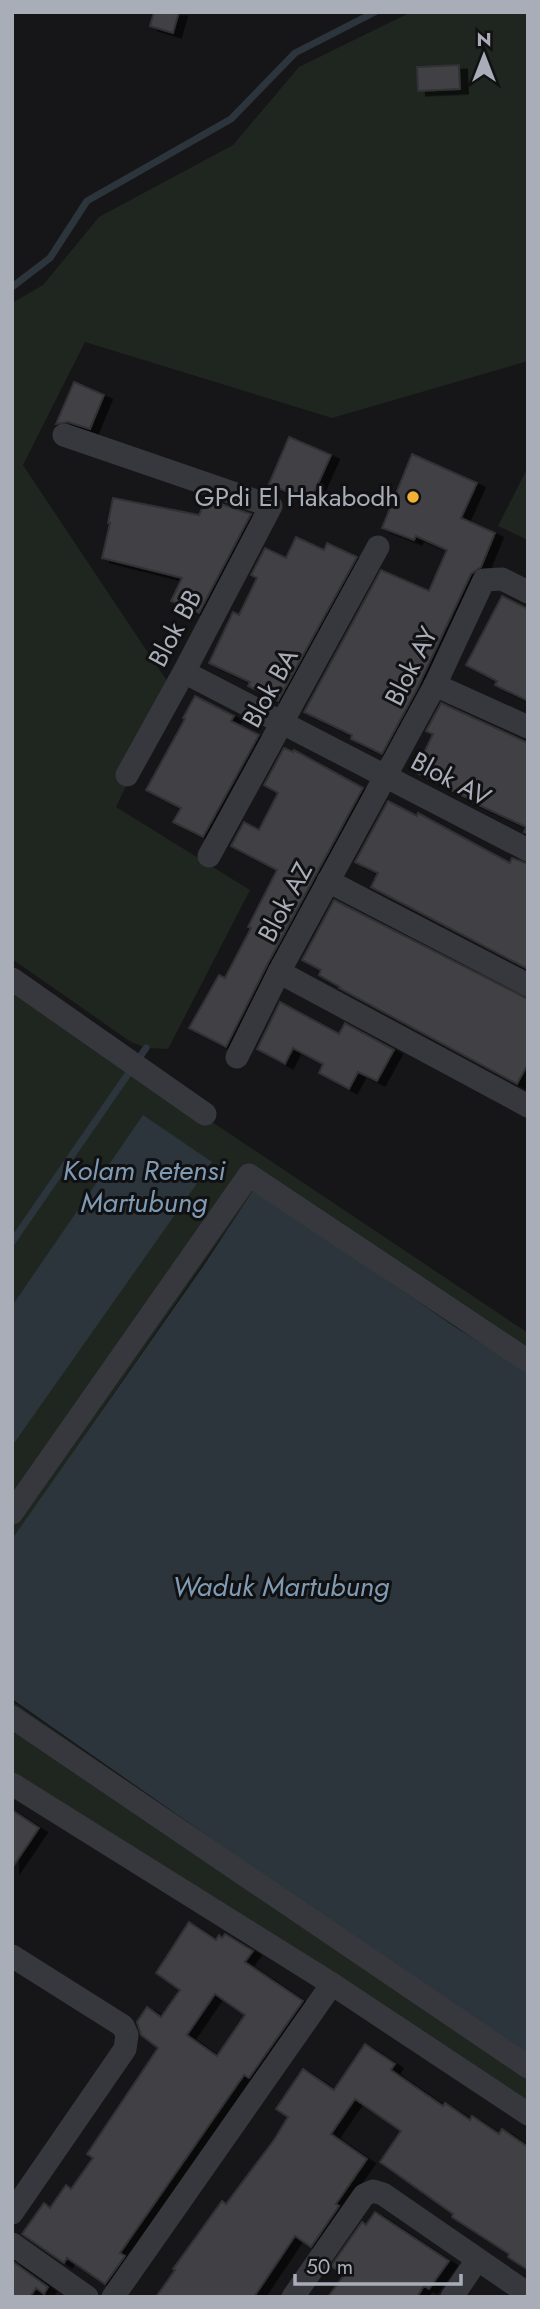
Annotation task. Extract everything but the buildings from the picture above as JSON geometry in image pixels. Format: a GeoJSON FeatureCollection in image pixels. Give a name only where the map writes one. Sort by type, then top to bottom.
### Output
{"type":"FeatureCollection","features":[{"type":"Feature","properties":{"kind":"street","name":"Blok BB"},"geometry":{"type":"LineString","coordinates":[[64,435],[271,506],[127,775]]}},
{"type":"Feature","properties":{"kind":"street","name":"Blok BA"},"geometry":{"type":"LineString","coordinates":[[209,856],[378,547]]}},
{"type":"Feature","properties":{"kind":"street","name":"Blok AY"},"geometry":{"type":"LineString","coordinates":[[386,776],[435,685],[484,580],[502,579],[528,592]]}},
{"type":"Feature","properties":{"kind":"street","name":"Blok AV"},"geometry":{"type":"LineString","coordinates":[[184,672],[528,850]]}},
{"type":"Feature","properties":{"kind":"street"},"geometry":{"type":"LineString","coordinates":[[435,685],[528,727]]}},
{"type":"Feature","properties":{"kind":"street","name":"Blok AZ"},"geometry":{"type":"LineString","coordinates":[[237,1056],[279,972],[386,776]]}},
{"type":"Feature","properties":{"kind":"street"},"geometry":{"type":"LineString","coordinates":[[328,881],[528,985]]}},
{"type":"Feature","properties":{"kind":"street"},"geometry":{"type":"LineString","coordinates":[[279,972],[526,1101]]}},
{"type":"Feature","properties":{"kind":"street"},"geometry":{"type":"LineString","coordinates":[[12,979],[205,1114]]}},
{"type":"Feature","properties":{"kind":"street"},"geometry":{"type":"LineString","coordinates":[[12,1513],[249,1175],[528,1362]]}},
{"type":"Feature","properties":{"kind":"street"},"geometry":{"type":"LineString","coordinates":[[12,1717],[528,2067]]}},
{"type":"Feature","properties":{"kind":"street"},"geometry":{"type":"LineString","coordinates":[[12,1784],[332,1984],[528,2114]]}},
{"type":"Feature","properties":{"kind":"street"},"geometry":{"type":"LineString","coordinates":[[12,2213],[125,2049],[127,2035],[122,2025],[14,1961]]}},
{"type":"Feature","properties":{"kind":"street"},"geometry":{"type":"LineString","coordinates":[[113,2297],[332,1984]]}},
{"type":"Feature","properties":{"kind":"street"},"geometry":{"type":"LineString","coordinates":[[293,2297],[364,2195],[373,2191],[383,2194],[528,2294]]}},
{"type":"Feature","properties":{"kind":"street"},"geometry":{"type":"LineString","coordinates":[[12,2244],[87,2297]]}},
{"type":"Feature","properties":{"kind":"street"},"geometry":{"type":"LineString","coordinates":[[452,2297],[477,2260]]}},
{"type":"Feature","properties":{"kind":"shaded area"},"geometry":{"type":"Polygon","coordinates":[[[411,12],[528,12],[528,361],[332,418],[85,342],[23,465],[173,690],[116,807],[250,890],[168,1049],[146,1048],[131,1042],[12,959],[12,303],[43,285],[99,217],[233,145],[299,67],[411,12]]]}},
{"type":"Feature","properties":{"kind":"shaded area"},"geometry":{"type":"Polygon","coordinates":[[[528,467],[528,540],[498,526],[528,467]]]}},
{"type":"Feature","properties":{"kind":"shaded area"},"geometry":{"type":"Polygon","coordinates":[[[12,988],[528,1333],[528,1373],[254,1190],[12,1540],[12,988]]]}},
{"type":"Feature","properties":{"kind":"shaded area"},"geometry":{"type":"Polygon","coordinates":[[[12,1701],[528,2058],[528,2118],[12,1775],[12,1701]]]}},
{"type":"Feature","properties":{"kind":"water","name":"Kolam Retensi Martubung"},"geometry":{"type":"Polygon","coordinates":[[[143,1115],[212,1162],[12,1446],[12,1306],[143,1115]]]}},
{"type":"Feature","properties":{"kind":"water","name":"Waduk Martubung"},"geometry":{"type":"Polygon","coordinates":[[[254,1189],[455,1327],[528,1372],[528,2060],[12,1699],[12,1539],[254,1189]]]}},
{"type":"Feature","properties":{"kind":"waterway"},"geometry":{"type":"LineString","coordinates":[[12,287],[50,258],[87,201],[231,119],[295,53],[375,12]]}},
{"type":"Feature","properties":{"kind":"waterway"},"geometry":{"type":"LineString","coordinates":[[12,1242],[146,1048]]}},
{"type":"Feature","properties":{"kind":"place","name":"GPdi El Hakabodh"},"geometry":{"type":"Point","coordinates":[413,497]}}]}
